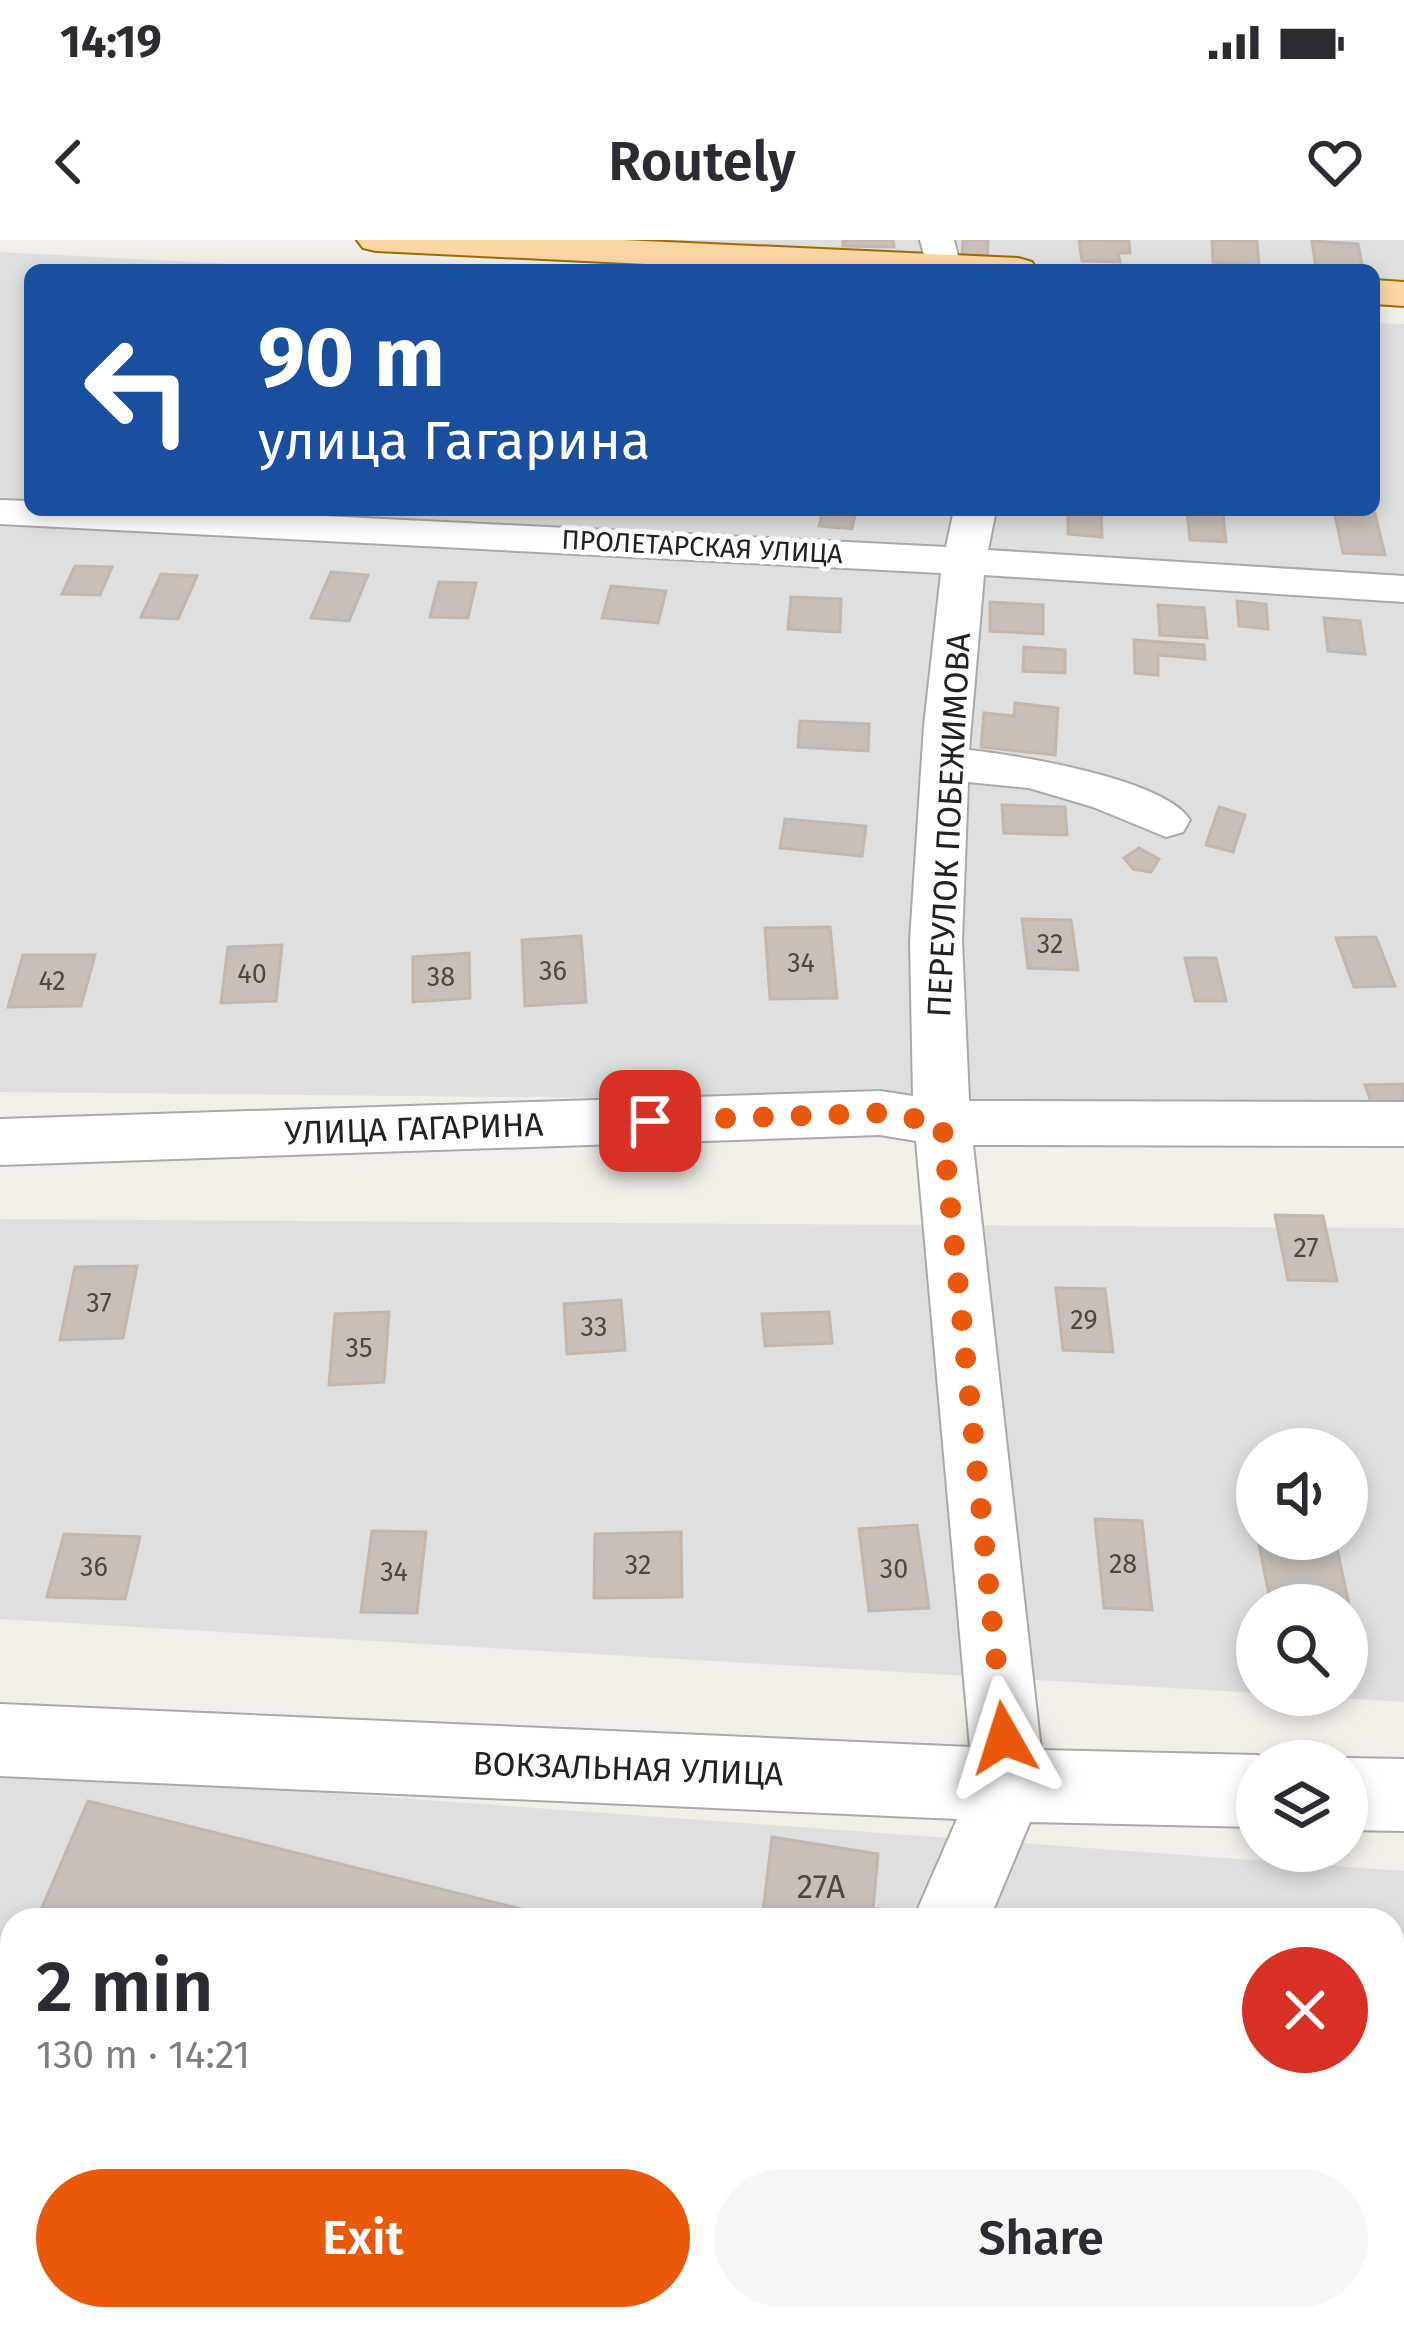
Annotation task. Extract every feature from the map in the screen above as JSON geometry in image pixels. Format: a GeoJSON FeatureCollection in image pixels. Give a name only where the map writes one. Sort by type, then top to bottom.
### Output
{"type":"FeatureCollection","features":[{"type":"Feature","properties":{"kind":"main road"},"geometry":{"type":"LineString","coordinates":[[376,240],[943,258],[980,264]]}},
{"type":"Feature","properties":{"kind":"street","name":"ПРОЛЕТАРСКАЯ УЛИЦА"},"geometry":{"type":"LineString","coordinates":[[162,516],[969,536],[1404,589]]}},
{"type":"Feature","properties":{"kind":"street","name":"ПЕРЕУЛОК ПОБЕЖИМОВА"},"geometry":{"type":"LineString","coordinates":[[969,536],[946,764],[936,941],[942,1123],[1009,1786]]}},
{"type":"Feature","properties":{"kind":"street"},"geometry":{"type":"LineString","coordinates":[[946,764],[1030,772],[1110,795],[1166,820]]}},
{"type":"Feature","properties":{"kind":"street","name":"УЛИЦА ГАГАРИНА"},"geometry":{"type":"LineString","coordinates":[[0,1142],[880,1113],[942,1123],[1404,1124]]}},
{"type":"Feature","properties":{"kind":"street","name":"ВОКЗАЛЬНАЯ УЛИЦА"},"geometry":{"type":"LineString","coordinates":[[0,1740],[1009,1786],[1236,1791]]}},
{"type":"Feature","properties":{"kind":"street"},"geometry":{"type":"LineString","coordinates":[[956,1908],[1009,1786]]}},
{"type":"Feature","properties":{"kind":"street"},"geometry":{"type":"LineString","coordinates":[[1368,1794],[1404,1795]]}},
{"type":"Feature","properties":{"kind":"shaded area"},"geometry":{"type":"Polygon","coordinates":[[[507,240],[1404,240],[1404,285],[1380,283],[1380,264],[986,264],[507,240]]]}},
{"type":"Feature","properties":{"kind":"shaded area"},"geometry":{"type":"Polygon","coordinates":[[[0,252],[234,264],[24,264],[24,516],[1380,516],[1380,323],[1404,324],[1404,1106],[0,1092],[0,252]]]}},
{"type":"Feature","properties":{"kind":"shaded area"},"geometry":{"type":"Polygon","coordinates":[[[0,1219],[1404,1228],[1404,1702],[1368,1700],[1368,1584],[1236,1584],[1236,1692],[0,1619],[0,1219]]]}},
{"type":"Feature","properties":{"kind":"shaded area"},"geometry":{"type":"Polygon","coordinates":[[[0,1769],[1236,1859],[1236,1872],[1368,1872],[1368,1868],[1404,1871],[1404,1908],[0,1908],[0,1769]]]}},
{"type":"Feature","properties":{"kind":"building"},"geometry":{"type":"Polygon","coordinates":[[[843,240],[893,240],[894,247],[843,246],[843,240]]]}},
{"type":"Feature","properties":{"kind":"building"},"geometry":{"type":"Polygon","coordinates":[[[963,240],[988,240],[987,259],[962,258],[963,240]]]}},
{"type":"Feature","properties":{"kind":"building"},"geometry":{"type":"Polygon","coordinates":[[[1079,240],[1129,241],[1130,253],[1118,253],[1120,262],[1082,261],[1079,240]]]}},
{"type":"Feature","properties":{"kind":"building"},"geometry":{"type":"Polygon","coordinates":[[[1212,240],[1257,241],[1259,264],[1213,262],[1212,240]]]}},
{"type":"Feature","properties":{"kind":"building"},"geometry":{"type":"Polygon","coordinates":[[[1312,241],[1358,244],[1362,264],[1315,264],[1312,241]]]}},
{"type":"Feature","properties":{"kind":"building"},"geometry":{"type":"Polygon","coordinates":[[[822,516],[855,516],[852,529],[819,526],[822,516]]]}},
{"type":"Feature","properties":{"kind":"building"},"geometry":{"type":"Polygon","coordinates":[[[1068,516],[1101,516],[1102,537],[1068,534],[1068,516]]]}},
{"type":"Feature","properties":{"kind":"building"},"geometry":{"type":"Polygon","coordinates":[[[1187,516],[1223,516],[1226,542],[1190,540],[1187,516]]]}},
{"type":"Feature","properties":{"kind":"building"},"geometry":{"type":"Polygon","coordinates":[[[1335,516],[1375,516],[1385,555],[1343,553],[1335,516]]]}},
{"type":"Feature","properties":{"kind":"building"},"geometry":{"type":"Polygon","coordinates":[[[75,566],[112,567],[100,595],[62,594],[75,566]]]}},
{"type":"Feature","properties":{"kind":"building"},"geometry":{"type":"Polygon","coordinates":[[[331,572],[368,575],[349,621],[311,618],[331,572]]]}},
{"type":"Feature","properties":{"kind":"building"},"geometry":{"type":"Polygon","coordinates":[[[161,574],[197,576],[178,619],[141,617],[161,574]]]}},
{"type":"Feature","properties":{"kind":"building"},"geometry":{"type":"Polygon","coordinates":[[[439,582],[476,583],[468,618],[430,617],[439,582]]]}},
{"type":"Feature","properties":{"kind":"building"},"geometry":{"type":"Polygon","coordinates":[[[611,586],[666,591],[658,623],[602,618],[611,586]]]}},
{"type":"Feature","properties":{"kind":"building"},"geometry":{"type":"Polygon","coordinates":[[[791,597],[841,599],[840,632],[788,629],[791,597]]]}},
{"type":"Feature","properties":{"kind":"building"},"geometry":{"type":"Polygon","coordinates":[[[1237,601],[1266,604],[1268,629],[1239,626],[1237,601]]]}},
{"type":"Feature","properties":{"kind":"building"},"geometry":{"type":"Polygon","coordinates":[[[990,602],[1043,605],[1043,634],[990,631],[990,602]]]}},
{"type":"Feature","properties":{"kind":"building"},"geometry":{"type":"Polygon","coordinates":[[[1158,605],[1204,608],[1207,638],[1160,635],[1158,605]]]}},
{"type":"Feature","properties":{"kind":"building"},"geometry":{"type":"Polygon","coordinates":[[[1324,618],[1360,621],[1365,654],[1328,651],[1324,618]]]}},
{"type":"Feature","properties":{"kind":"building"},"geometry":{"type":"Polygon","coordinates":[[[1134,640],[1204,645],[1205,659],[1158,655],[1158,675],[1135,673],[1134,640]]]}},
{"type":"Feature","properties":{"kind":"building"},"geometry":{"type":"Polygon","coordinates":[[[1024,647],[1065,650],[1065,673],[1023,671],[1024,647]]]}},
{"type":"Feature","properties":{"kind":"building"},"geometry":{"type":"Polygon","coordinates":[[[1015,703],[1058,708],[1055,755],[981,747],[984,713],[1014,716],[1015,703]]]}},
{"type":"Feature","properties":{"kind":"building"},"geometry":{"type":"Polygon","coordinates":[[[800,721],[869,724],[868,751],[798,747],[800,721]]]}},
{"type":"Feature","properties":{"kind":"building"},"geometry":{"type":"Polygon","coordinates":[[[1002,805],[1065,807],[1067,835],[1004,833],[1002,805]]]}},
{"type":"Feature","properties":{"kind":"building"},"geometry":{"type":"Polygon","coordinates":[[[1219,807],[1245,815],[1233,852],[1206,845],[1219,807]]]}},
{"type":"Feature","properties":{"kind":"building"},"geometry":{"type":"Polygon","coordinates":[[[785,819],[866,826],[862,856],[780,848],[785,819]]]}},
{"type":"Feature","properties":{"kind":"building"},"geometry":{"type":"Polygon","coordinates":[[[1139,848],[1159,859],[1151,872],[1133,869],[1124,858],[1139,848]]]}},
{"type":"Feature","properties":{"kind":"building"},"geometry":{"type":"Polygon","coordinates":[[[1022,919],[1071,920],[1078,970],[1028,968],[1022,919]]]}},
{"type":"Feature","properties":{"kind":"building"},"geometry":{"type":"Polygon","coordinates":[[[830,927],[837,998],[770,999],[765,928],[830,927]]]}},
{"type":"Feature","properties":{"kind":"building"},"geometry":{"type":"Polygon","coordinates":[[[581,936],[586,1002],[525,1006],[522,940],[581,936]]]}},
{"type":"Feature","properties":{"kind":"building"},"geometry":{"type":"Polygon","coordinates":[[[1376,937],[1395,986],[1354,987],[1336,938],[1376,937]]]}},
{"type":"Feature","properties":{"kind":"building"},"geometry":{"type":"Polygon","coordinates":[[[282,945],[276,1001],[221,1003],[228,947],[282,945]]]}},
{"type":"Feature","properties":{"kind":"building"},"geometry":{"type":"Polygon","coordinates":[[[469,953],[470,998],[413,1002],[413,957],[469,953]]]}},
{"type":"Feature","properties":{"kind":"building"},"geometry":{"type":"Polygon","coordinates":[[[23,955],[95,955],[81,1006],[8,1007],[23,955]]]}},
{"type":"Feature","properties":{"kind":"building"},"geometry":{"type":"Polygon","coordinates":[[[1185,958],[1216,958],[1226,1001],[1195,1001],[1185,958]]]}},
{"type":"Feature","properties":{"kind":"building"},"geometry":{"type":"Polygon","coordinates":[[[1404,1084],[1404,1110],[1374,1110],[1365,1085],[1404,1084]]]}},
{"type":"Feature","properties":{"kind":"building"},"geometry":{"type":"Polygon","coordinates":[[[1275,1215],[1323,1216],[1337,1281],[1288,1280],[1275,1215]]]}},
{"type":"Feature","properties":{"kind":"building"},"geometry":{"type":"Polygon","coordinates":[[[137,1266],[123,1338],[60,1340],[75,1267],[137,1266]]]}},
{"type":"Feature","properties":{"kind":"building"},"geometry":{"type":"Polygon","coordinates":[[[1056,1288],[1105,1289],[1113,1352],[1063,1350],[1056,1288]]]}},
{"type":"Feature","properties":{"kind":"building"},"geometry":{"type":"Polygon","coordinates":[[[621,1300],[625,1350],[567,1354],[564,1304],[621,1300]]]}},
{"type":"Feature","properties":{"kind":"building"},"geometry":{"type":"Polygon","coordinates":[[[389,1312],[384,1382],[329,1385],[335,1314],[389,1312]]]}},
{"type":"Feature","properties":{"kind":"building"},"geometry":{"type":"Polygon","coordinates":[[[829,1312],[832,1343],[765,1346],[762,1314],[829,1312]]]}},
{"type":"Feature","properties":{"kind":"building"},"geometry":{"type":"Polygon","coordinates":[[[1095,1519],[1142,1521],[1152,1610],[1104,1608],[1095,1519]]]}},
{"type":"Feature","properties":{"kind":"building"},"geometry":{"type":"Polygon","coordinates":[[[917,1525],[929,1608],[869,1611],[859,1529],[917,1525]]]}},
{"type":"Feature","properties":{"kind":"building"},"geometry":{"type":"Polygon","coordinates":[[[372,1531],[426,1532],[417,1613],[361,1612],[372,1531]]]}},
{"type":"Feature","properties":{"kind":"building"},"geometry":{"type":"Polygon","coordinates":[[[681,1532],[682,1597],[594,1598],[595,1534],[681,1532]]]}},
{"type":"Feature","properties":{"kind":"building"},"geometry":{"type":"Polygon","coordinates":[[[64,1534],[140,1537],[125,1599],[47,1597],[64,1534]]]}},
{"type":"Feature","properties":{"kind":"building"},"geometry":{"type":"Polygon","coordinates":[[[1262,1560],[1339,1560],[1345,1584],[1267,1584],[1262,1560]]]}},
{"type":"Feature","properties":{"kind":"building"},"geometry":{"type":"Polygon","coordinates":[[[88,1801],[517,1908],[42,1908],[88,1801]]]}},
{"type":"Feature","properties":{"kind":"building"},"geometry":{"type":"Polygon","coordinates":[[[772,1837],[878,1854],[873,1908],[763,1908],[772,1837]]]}},
{"type":"Feature","properties":{"kind":"route"},"geometry":{"type":"LineString","coordinates":[[650,1121],[880,1113],[942,1123],[1004,1738]]}}]}
